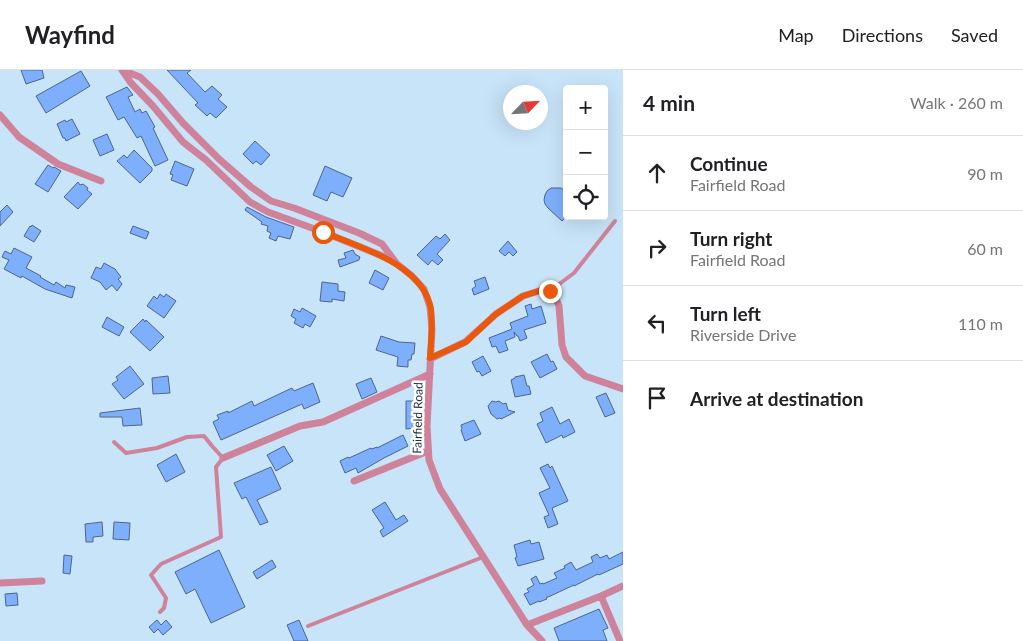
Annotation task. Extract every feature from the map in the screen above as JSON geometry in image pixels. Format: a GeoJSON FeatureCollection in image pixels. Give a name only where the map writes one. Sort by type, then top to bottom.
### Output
{"type":"FeatureCollection","features":[{"type":"Feature","properties":{"kind":"street","name":"Fairfield Road"},"geometry":{"type":"LineString","coordinates":[[122,70],[140,77],[158,94],[183,123],[251,188],[271,201],[324,219],[382,244],[397,264]]}},
{"type":"Feature","properties":{"kind":"street","name":"Fairfield Road"},"geometry":{"type":"LineString","coordinates":[[122,70],[131,83],[183,142],[206,160],[250,202],[268,212],[380,255],[397,264],[412,276],[424,290],[430,307],[432,329],[427,426],[429,460],[440,489],[527,625],[542,641]]}},
{"type":"Feature","properties":{"kind":"street"},"geometry":{"type":"LineString","coordinates":[[0,115],[19,137],[58,164],[101,181]]}},
{"type":"Feature","properties":{"kind":"street"},"geometry":{"type":"LineString","coordinates":[[430,358],[466,342],[496,314],[523,296],[542,290],[550,291],[556,296],[559,306],[562,345],[566,357],[585,376],[623,389]]}},
{"type":"Feature","properties":{"kind":"street"},"geometry":{"type":"LineString","coordinates":[[223,458],[300,426],[322,422],[430,374]]}},
{"type":"Feature","properties":{"kind":"street"},"geometry":{"type":"LineString","coordinates":[[354,481],[428,451]]}},
{"type":"Feature","properties":{"kind":"street"},"geometry":{"type":"LineString","coordinates":[[0,583],[42,581]]}},
{"type":"Feature","properties":{"kind":"street"},"geometry":{"type":"LineString","coordinates":[[527,625],[623,586]]}},
{"type":"Feature","properties":{"kind":"street"},"geometry":{"type":"LineString","coordinates":[[601,596],[620,641]]}},
{"type":"Feature","properties":{"kind":"lane"},"geometry":{"type":"LineString","coordinates":[[550,291],[574,273],[615,221]]}},
{"type":"Feature","properties":{"kind":"lane"},"geometry":{"type":"LineString","coordinates":[[114,442],[126,453],[157,448],[187,437],[204,436],[223,458],[216,468],[220,537],[161,564],[151,575],[166,598],[164,608],[160,612]]}},
{"type":"Feature","properties":{"kind":"lane"},"geometry":{"type":"LineString","coordinates":[[308,626],[483,557]]}},
{"type":"Feature","properties":{"kind":"building"},"geometry":{"type":"Polygon","coordinates":[[[21,70],[42,70],[44,78],[26,84],[21,70]]]}},
{"type":"Feature","properties":{"kind":"building"},"geometry":{"type":"Polygon","coordinates":[[[167,70],[191,70],[187,73],[205,92],[212,86],[222,95],[218,99],[227,107],[216,118],[210,113],[207,116],[195,105],[198,103],[167,70]]]}},
{"type":"Feature","properties":{"kind":"building"},"geometry":{"type":"Polygon","coordinates":[[[81,71],[90,86],[46,113],[36,96],[81,71]]]}},
{"type":"Feature","properties":{"kind":"building"},"geometry":{"type":"Polygon","coordinates":[[[127,87],[133,95],[128,97],[135,112],[140,109],[142,113],[146,111],[155,127],[153,128],[168,160],[155,166],[141,136],[137,138],[124,117],[118,120],[106,97],[127,87]]]}},
{"type":"Feature","properties":{"kind":"building"},"geometry":{"type":"Polygon","coordinates":[[[72,119],[80,134],[66,141],[57,124],[72,119]]]}},
{"type":"Feature","properties":{"kind":"building"},"geometry":{"type":"Polygon","coordinates":[[[107,134],[114,150],[100,156],[93,140],[107,134]]]}},
{"type":"Feature","properties":{"kind":"building"},"geometry":{"type":"Polygon","coordinates":[[[255,141],[270,155],[261,165],[256,161],[253,164],[243,154],[255,141]]]}},
{"type":"Feature","properties":{"kind":"building"},"geometry":{"type":"Polygon","coordinates":[[[134,150],[152,168],[152,171],[140,183],[117,161],[124,155],[127,158],[134,150]]]}},
{"type":"Feature","properties":{"kind":"building"},"geometry":{"type":"Polygon","coordinates":[[[175,161],[194,169],[187,186],[171,180],[173,175],[170,174],[175,161]]]}},
{"type":"Feature","properties":{"kind":"building"},"geometry":{"type":"Polygon","coordinates":[[[48,165],[61,171],[48,192],[35,184],[48,165]]]}},
{"type":"Feature","properties":{"kind":"building"},"geometry":{"type":"Polygon","coordinates":[[[325,166],[352,178],[343,197],[331,192],[327,201],[313,195],[325,166]]]}},
{"type":"Feature","properties":{"kind":"building"},"geometry":{"type":"Polygon","coordinates":[[[78,182],[80,185],[83,184],[88,188],[87,190],[92,194],[78,209],[64,197],[78,182]]]}},
{"type":"Feature","properties":{"kind":"building"},"geometry":{"type":"Polygon","coordinates":[[[551,188],[563,189],[562,221],[545,204],[544,200],[547,191],[551,188]]]}},
{"type":"Feature","properties":{"kind":"building"},"geometry":{"type":"Polygon","coordinates":[[[7,205],[13,212],[0,226],[0,212],[7,205]]]}},
{"type":"Feature","properties":{"kind":"building"},"geometry":{"type":"Polygon","coordinates":[[[247,207],[266,217],[294,227],[290,239],[278,236],[276,241],[269,238],[271,233],[267,231],[268,226],[261,224],[262,222],[245,210],[247,207]]]}},
{"type":"Feature","properties":{"kind":"building"},"geometry":{"type":"Polygon","coordinates":[[[32,225],[41,231],[34,242],[24,236],[32,225]]]}},
{"type":"Feature","properties":{"kind":"building"},"geometry":{"type":"Polygon","coordinates":[[[133,226],[149,232],[146,239],[130,233],[133,226]]]}},
{"type":"Feature","properties":{"kind":"building"},"geometry":{"type":"Polygon","coordinates":[[[445,234],[450,240],[437,254],[443,260],[438,265],[432,260],[428,265],[417,255],[436,236],[440,239],[445,234]]]}},
{"type":"Feature","properties":{"kind":"building"},"geometry":{"type":"Polygon","coordinates":[[[508,241],[517,252],[513,256],[509,252],[505,256],[499,251],[508,241]]]}},
{"type":"Feature","properties":{"kind":"building"},"geometry":{"type":"Polygon","coordinates":[[[14,248],[32,257],[26,268],[40,277],[54,285],[56,282],[65,288],[66,285],[75,287],[72,298],[45,289],[22,276],[21,278],[4,269],[9,260],[2,257],[5,251],[11,254],[14,248]]]}},
{"type":"Feature","properties":{"kind":"building"},"geometry":{"type":"Polygon","coordinates":[[[353,250],[360,257],[359,260],[340,267],[338,260],[346,258],[344,253],[353,250]]]}},
{"type":"Feature","properties":{"kind":"building"},"geometry":{"type":"Polygon","coordinates":[[[104,263],[115,269],[121,277],[118,279],[122,284],[117,291],[112,285],[106,290],[100,282],[91,278],[96,267],[101,269],[104,263]]]}},
{"type":"Feature","properties":{"kind":"building"},"geometry":{"type":"Polygon","coordinates":[[[375,270],[389,278],[383,290],[369,283],[375,270]]]}},
{"type":"Feature","properties":{"kind":"building"},"geometry":{"type":"Polygon","coordinates":[[[485,277],[489,289],[474,295],[472,289],[476,286],[474,281],[485,277]]]}},
{"type":"Feature","properties":{"kind":"building"},"geometry":{"type":"Polygon","coordinates":[[[322,282],[338,284],[338,291],[345,292],[344,301],[332,299],[332,302],[320,301],[322,282]]]}},
{"type":"Feature","properties":{"kind":"building"},"geometry":{"type":"Polygon","coordinates":[[[160,294],[164,297],[166,294],[176,301],[164,318],[147,306],[154,296],[157,299],[160,294]]]}},
{"type":"Feature","properties":{"kind":"building"},"geometry":{"type":"Polygon","coordinates":[[[531,304],[532,309],[541,306],[546,323],[524,330],[527,338],[520,341],[514,332],[515,337],[505,341],[508,350],[499,353],[496,346],[492,347],[489,338],[512,329],[510,323],[528,316],[525,306],[531,304]]]}},
{"type":"Feature","properties":{"kind":"building"},"geometry":{"type":"Polygon","coordinates":[[[302,308],[316,316],[310,327],[305,324],[303,328],[294,323],[296,319],[291,316],[294,309],[300,312],[302,308]]]}},
{"type":"Feature","properties":{"kind":"building"},"geometry":{"type":"Polygon","coordinates":[[[107,317],[124,327],[119,336],[102,327],[107,317]]]}},
{"type":"Feature","properties":{"kind":"building"},"geometry":{"type":"Polygon","coordinates":[[[143,319],[164,337],[150,351],[130,332],[143,319]]]}},
{"type":"Feature","properties":{"kind":"building"},"geometry":{"type":"Polygon","coordinates":[[[381,336],[399,342],[415,343],[414,354],[412,354],[411,360],[408,360],[408,367],[397,366],[398,357],[376,350],[381,336]]]}},
{"type":"Feature","properties":{"kind":"building"},"geometry":{"type":"Polygon","coordinates":[[[547,354],[557,369],[540,378],[531,362],[547,354]]]}},
{"type":"Feature","properties":{"kind":"building"},"geometry":{"type":"Polygon","coordinates":[[[483,356],[491,371],[482,376],[479,371],[477,372],[472,362],[483,356]]]}},
{"type":"Feature","properties":{"kind":"building"},"geometry":{"type":"Polygon","coordinates":[[[130,366],[144,384],[124,399],[112,384],[118,380],[116,377],[130,366]]]}},
{"type":"Feature","properties":{"kind":"building"},"geometry":{"type":"Polygon","coordinates":[[[524,375],[531,394],[515,397],[511,380],[524,375]]]}},
{"type":"Feature","properties":{"kind":"building"},"geometry":{"type":"Polygon","coordinates":[[[168,376],[170,393],[153,394],[152,378],[168,376]]]}},
{"type":"Feature","properties":{"kind":"building"},"geometry":{"type":"Polygon","coordinates":[[[371,378],[377,392],[362,399],[356,384],[371,378]]]}},
{"type":"Feature","properties":{"kind":"building"},"geometry":{"type":"Polygon","coordinates":[[[313,383],[320,402],[304,409],[302,404],[221,440],[213,422],[219,419],[217,415],[228,411],[228,413],[252,401],[254,406],[292,388],[294,391],[313,383]]]}},
{"type":"Feature","properties":{"kind":"building"},"geometry":{"type":"Polygon","coordinates":[[[606,393],[615,413],[605,417],[596,397],[606,393]]]}},
{"type":"Feature","properties":{"kind":"building"},"geometry":{"type":"Polygon","coordinates":[[[406,401],[415,401],[416,428],[406,429],[406,401]]]}},
{"type":"Feature","properties":{"kind":"building"},"geometry":{"type":"Polygon","coordinates":[[[492,401],[506,403],[508,410],[515,412],[497,419],[491,414],[488,406],[492,401]]]}},
{"type":"Feature","properties":{"kind":"building"},"geometry":{"type":"Polygon","coordinates":[[[552,407],[560,424],[569,419],[575,432],[563,438],[562,435],[546,443],[537,424],[543,421],[540,413],[552,407]]]}},
{"type":"Feature","properties":{"kind":"building"},"geometry":{"type":"Polygon","coordinates":[[[140,408],[142,425],[123,426],[122,417],[100,417],[100,413],[140,408]]]}},
{"type":"Feature","properties":{"kind":"building"},"geometry":{"type":"Polygon","coordinates":[[[474,420],[481,434],[465,441],[461,425],[474,420]]]}},
{"type":"Feature","properties":{"kind":"building"},"geometry":{"type":"Polygon","coordinates":[[[403,435],[408,446],[358,473],[356,468],[345,473],[340,461],[371,448],[377,448],[403,435]]]}},
{"type":"Feature","properties":{"kind":"building"},"geometry":{"type":"Polygon","coordinates":[[[284,446],[293,461],[276,471],[267,455],[284,446]]]}},
{"type":"Feature","properties":{"kind":"building"},"geometry":{"type":"Polygon","coordinates":[[[176,454],[185,472],[166,482],[157,465],[176,454]]]}},
{"type":"Feature","properties":{"kind":"building"},"geometry":{"type":"Polygon","coordinates":[[[548,464],[550,468],[552,466],[568,501],[552,508],[558,524],[548,528],[544,517],[549,515],[539,493],[550,488],[540,468],[548,464]]]}},
{"type":"Feature","properties":{"kind":"building"},"geometry":{"type":"Polygon","coordinates":[[[271,467],[281,489],[257,500],[268,522],[260,525],[246,497],[242,499],[234,483],[271,467]]]}},
{"type":"Feature","properties":{"kind":"building"},"geometry":{"type":"Polygon","coordinates":[[[385,502],[396,520],[404,515],[408,521],[383,537],[380,531],[384,528],[372,510],[385,502]]]}},
{"type":"Feature","properties":{"kind":"building"},"geometry":{"type":"Polygon","coordinates":[[[102,522],[103,536],[93,537],[93,542],[86,542],[85,524],[102,522]]]}},
{"type":"Feature","properties":{"kind":"building"},"geometry":{"type":"Polygon","coordinates":[[[114,522],[130,523],[129,540],[113,539],[114,522]]]}},
{"type":"Feature","properties":{"kind":"building"},"geometry":{"type":"Polygon","coordinates":[[[530,540],[531,544],[539,542],[544,559],[518,566],[514,545],[530,540]]]}},
{"type":"Feature","properties":{"kind":"building"},"geometry":{"type":"Polygon","coordinates":[[[219,550],[245,607],[211,623],[195,589],[186,594],[175,572],[219,550]]]}},
{"type":"Feature","properties":{"kind":"building"},"geometry":{"type":"Polygon","coordinates":[[[623,552],[623,564],[547,599],[530,605],[524,594],[529,592],[527,589],[534,585],[531,579],[536,576],[540,584],[543,584],[557,578],[554,573],[565,568],[564,566],[571,562],[576,570],[593,562],[591,557],[597,554],[600,558],[607,555],[609,559],[623,552]]]}},
{"type":"Feature","properties":{"kind":"building"},"geometry":{"type":"Polygon","coordinates":[[[64,555],[72,556],[70,574],[63,573],[64,555]]]}},
{"type":"Feature","properties":{"kind":"building"},"geometry":{"type":"Polygon","coordinates":[[[272,560],[276,567],[257,579],[253,572],[272,560]]]}},
{"type":"Feature","properties":{"kind":"building"},"geometry":{"type":"Polygon","coordinates":[[[17,593],[18,605],[6,606],[5,594],[17,593]]]}},
{"type":"Feature","properties":{"kind":"building"},"geometry":{"type":"Polygon","coordinates":[[[599,609],[608,628],[603,630],[607,641],[559,641],[554,628],[599,609]]]}},
{"type":"Feature","properties":{"kind":"building"},"geometry":{"type":"Polygon","coordinates":[[[157,620],[161,625],[166,620],[172,627],[163,635],[158,629],[154,633],[149,627],[157,620]]]}},
{"type":"Feature","properties":{"kind":"building"},"geometry":{"type":"Polygon","coordinates":[[[299,620],[308,641],[294,641],[287,625],[299,620]]]}},
{"type":"Feature","properties":{"kind":"route"},"geometry":{"type":"LineString","coordinates":[[323,232],[380,255],[397,264],[412,276],[424,290],[430,307],[432,329],[430,358],[466,342],[496,314],[523,296],[542,290],[550,291]]}}]}
